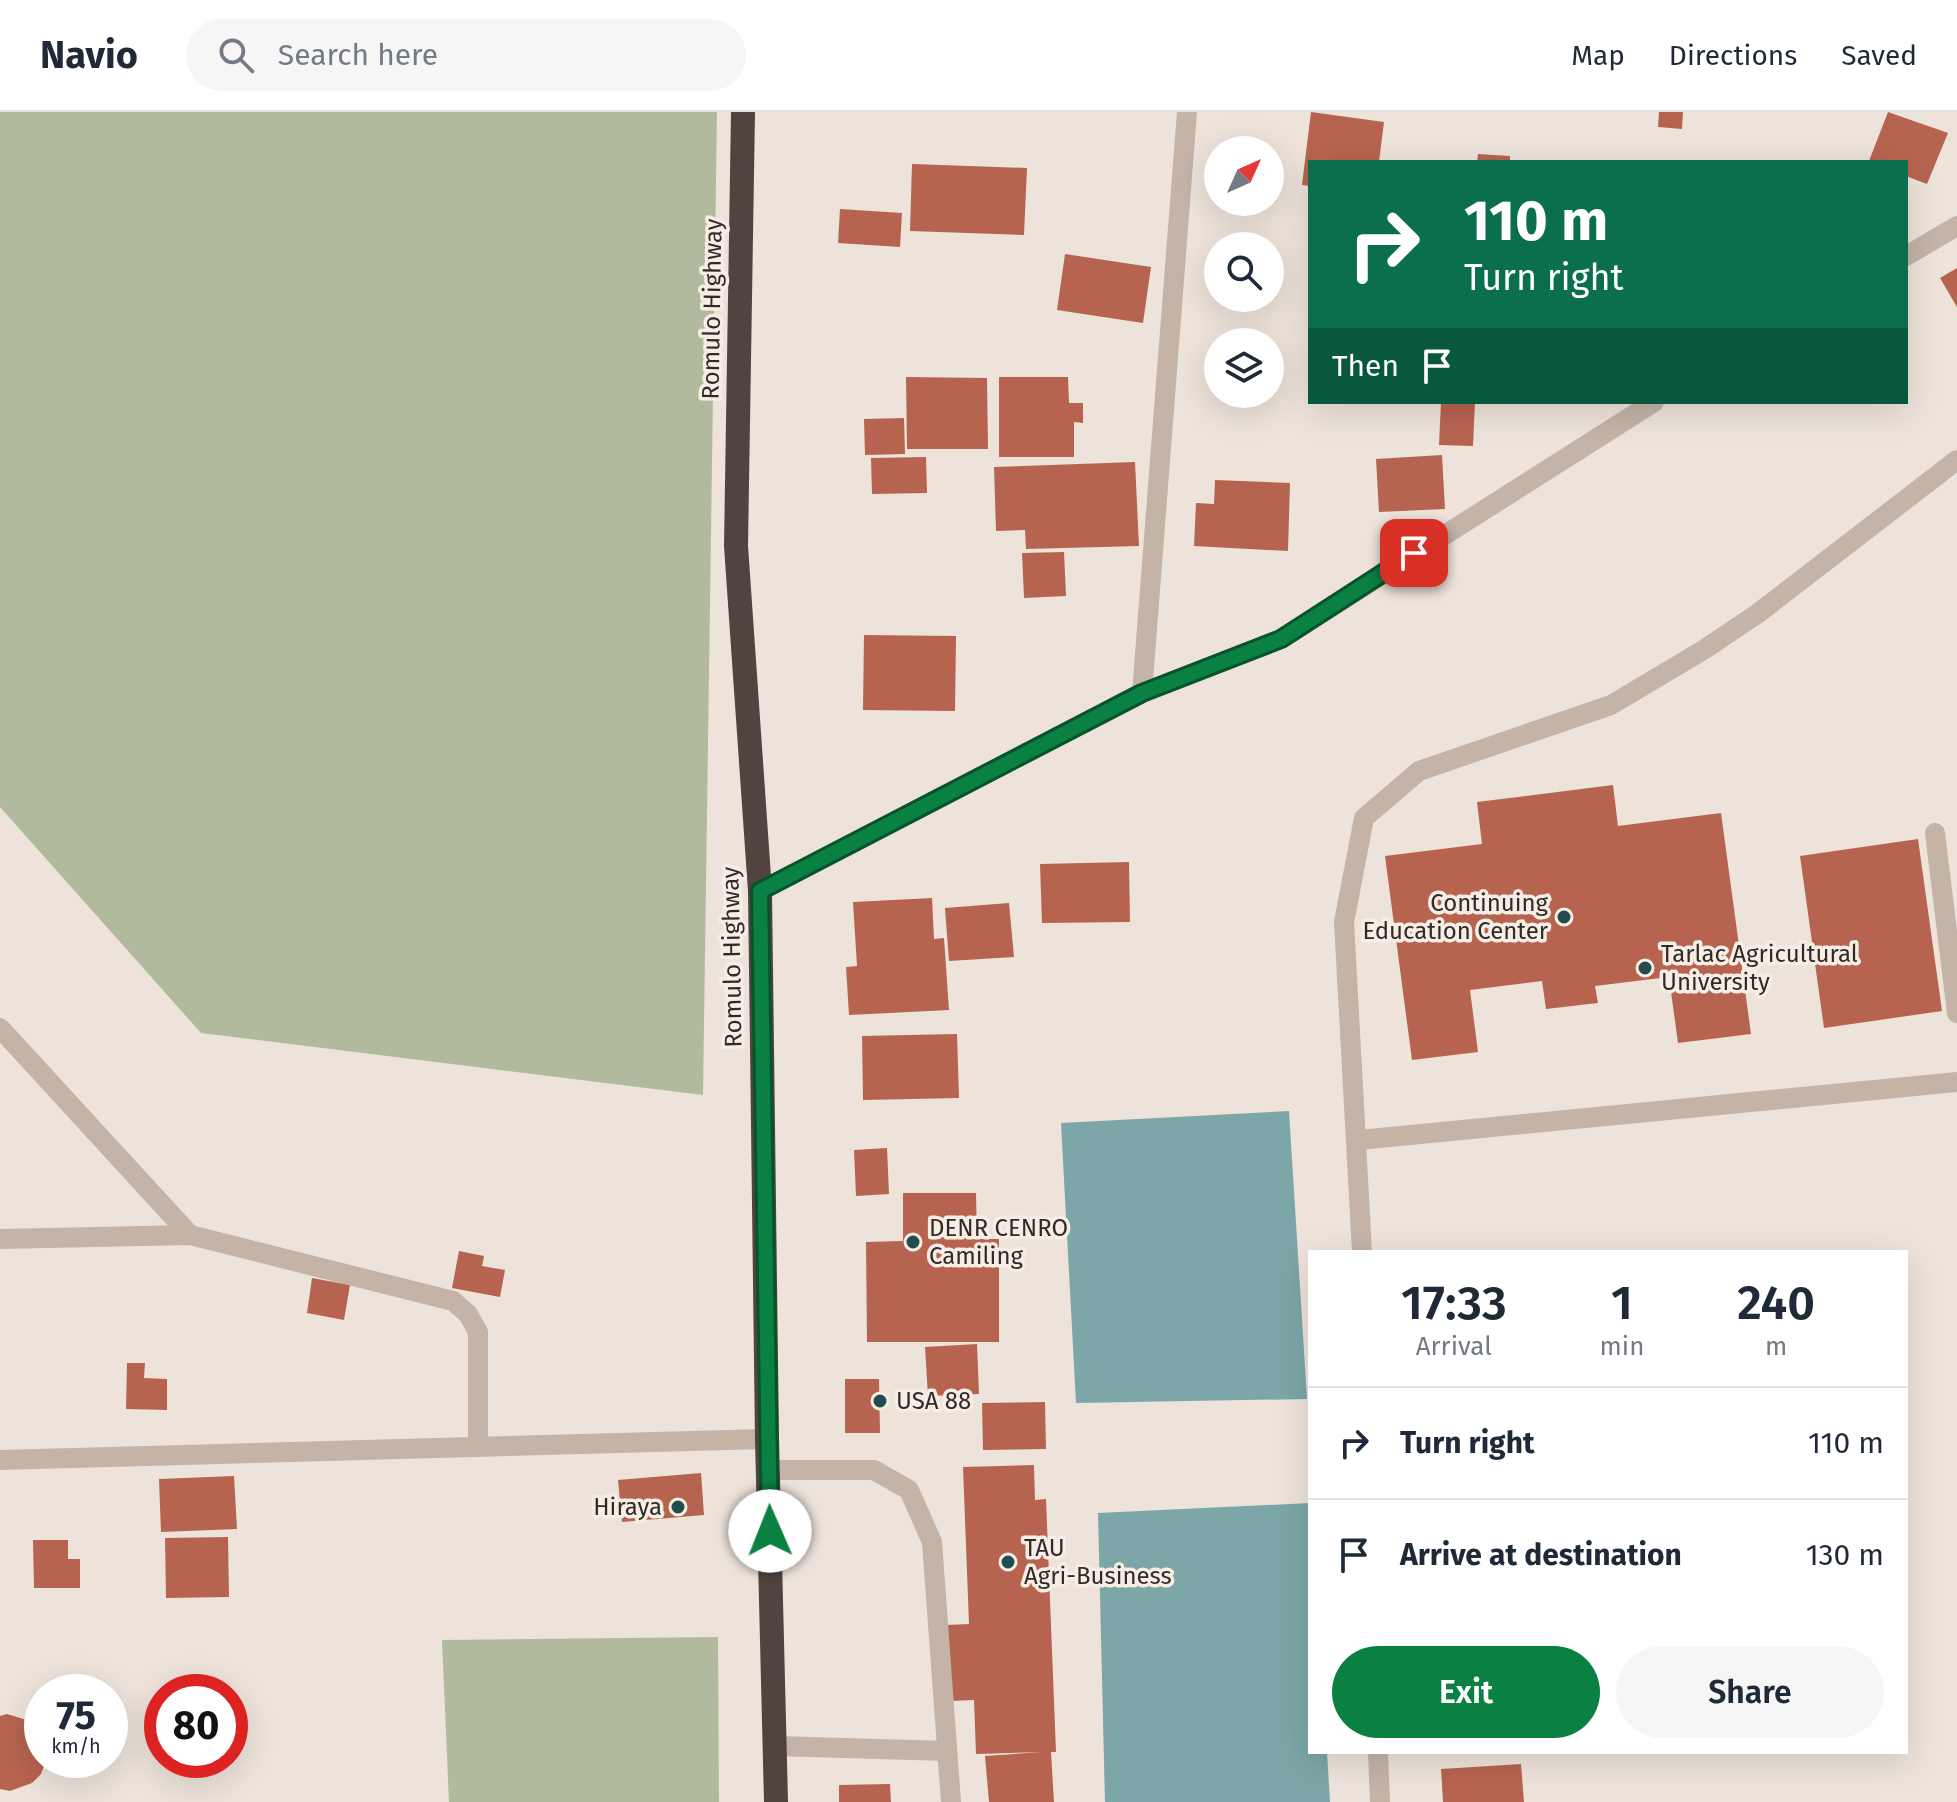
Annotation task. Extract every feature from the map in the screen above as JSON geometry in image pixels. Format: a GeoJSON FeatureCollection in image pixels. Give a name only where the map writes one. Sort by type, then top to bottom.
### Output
{"type":"FeatureCollection","features":[{"type":"Feature","properties":{"kind":"highway","name":"Romulo Highway"},"geometry":{"type":"LineString","coordinates":[[743,112],[736,546],[760,891],[767,1439],[776,1802]]}},
{"type":"Feature","properties":{"kind":"street"},"geometry":{"type":"LineString","coordinates":[[1142,693],[1187,112]]}},
{"type":"Feature","properties":{"kind":"street"},"geometry":{"type":"LineString","coordinates":[[1908,255],[1957,226]]}},
{"type":"Feature","properties":{"kind":"street"},"geometry":{"type":"LineString","coordinates":[[760,891],[1142,693],[1281,639],[1651,404]]}},
{"type":"Feature","properties":{"kind":"street"},"geometry":{"type":"LineString","coordinates":[[1362,1250],[1359,1140],[1344,922],[1364,818],[1419,771],[1611,705],[1705,649],[1757,614],[1957,460]]}},
{"type":"Feature","properties":{"kind":"street"},"geometry":{"type":"LineString","coordinates":[[1935,833],[1957,1013]]}},
{"type":"Feature","properties":{"kind":"street"},"geometry":{"type":"LineString","coordinates":[[0,1028],[190,1235]]}},
{"type":"Feature","properties":{"kind":"street"},"geometry":{"type":"LineString","coordinates":[[1359,1140],[1957,1082]]}},
{"type":"Feature","properties":{"kind":"street"},"geometry":{"type":"LineString","coordinates":[[0,1239],[190,1235],[453,1301],[468,1314],[478,1332],[478,1447]]}},
{"type":"Feature","properties":{"kind":"street"},"geometry":{"type":"LineString","coordinates":[[0,1460],[767,1439]]}},
{"type":"Feature","properties":{"kind":"street"},"geometry":{"type":"LineString","coordinates":[[768,1470],[874,1470],[909,1490],[932,1542],[951,1802]]}},
{"type":"Feature","properties":{"kind":"street"},"geometry":{"type":"LineString","coordinates":[[775,1746],[947,1751]]}},
{"type":"Feature","properties":{"kind":"street"},"geometry":{"type":"LineString","coordinates":[[1378,1754],[1380,1802]]}},
{"type":"Feature","properties":{"kind":"green space"},"geometry":{"type":"Polygon","coordinates":[[[0,112],[717,112],[703,1095],[201,1033],[0,807],[0,112]]]}},
{"type":"Feature","properties":{"kind":"green space"},"geometry":{"type":"Polygon","coordinates":[[[718,1637],[719,1802],[449,1802],[442,1640],[718,1637]]]}},
{"type":"Feature","properties":{"kind":"water"},"geometry":{"type":"Polygon","coordinates":[[[1289,1111],[1307,1399],[1076,1403],[1061,1123],[1289,1111]]]}},
{"type":"Feature","properties":{"kind":"water"},"geometry":{"type":"Polygon","coordinates":[[[1308,1503],[1308,1754],[1327,1754],[1330,1802],[1105,1802],[1098,1513],[1308,1503]]]}},
{"type":"Feature","properties":{"kind":"building"},"geometry":{"type":"Polygon","coordinates":[[[1311,112],[1384,122],[1379,160],[1308,160],[1308,186],[1302,185],[1311,112]]]}},
{"type":"Feature","properties":{"kind":"building"},"geometry":{"type":"Polygon","coordinates":[[[1659,112],[1683,112],[1682,129],[1658,127],[1659,112]]]}},
{"type":"Feature","properties":{"kind":"building"},"geometry":{"type":"Polygon","coordinates":[[[1888,112],[1948,133],[1927,184],[1908,177],[1908,160],[1869,160],[1888,112]]]}},
{"type":"Feature","properties":{"kind":"building"},"geometry":{"type":"Polygon","coordinates":[[[1478,154],[1510,156],[1510,160],[1477,160],[1478,154]]]}},
{"type":"Feature","properties":{"kind":"building"},"geometry":{"type":"Polygon","coordinates":[[[912,164],[1027,168],[1024,235],[910,231],[912,164]]]}},
{"type":"Feature","properties":{"kind":"building"},"geometry":{"type":"Polygon","coordinates":[[[840,209],[902,213],[900,247],[838,243],[840,209]]]}},
{"type":"Feature","properties":{"kind":"building"},"geometry":{"type":"Polygon","coordinates":[[[1065,254],[1151,267],[1143,323],[1057,310],[1065,254]]]}},
{"type":"Feature","properties":{"kind":"building"},"geometry":{"type":"Polygon","coordinates":[[[1957,268],[1957,307],[1940,278],[1957,268]]]}},
{"type":"Feature","properties":{"kind":"building"},"geometry":{"type":"Polygon","coordinates":[[[906,377],[987,378],[988,449],[907,449],[906,377]]]}},
{"type":"Feature","properties":{"kind":"building"},"geometry":{"type":"Polygon","coordinates":[[[999,377],[1068,377],[1069,403],[1083,403],[1083,423],[1074,422],[1074,457],[999,457],[999,377]]]}},
{"type":"Feature","properties":{"kind":"building"},"geometry":{"type":"Polygon","coordinates":[[[1441,404],[1475,404],[1473,446],[1439,445],[1441,404]]]}},
{"type":"Feature","properties":{"kind":"building"},"geometry":{"type":"Polygon","coordinates":[[[904,418],[905,454],[865,455],[864,419],[904,418]]]}},
{"type":"Feature","properties":{"kind":"building"},"geometry":{"type":"Polygon","coordinates":[[[1442,455],[1445,509],[1379,512],[1376,459],[1442,455]]]}},
{"type":"Feature","properties":{"kind":"building"},"geometry":{"type":"Polygon","coordinates":[[[926,457],[927,493],[872,494],[871,458],[926,457]]]}},
{"type":"Feature","properties":{"kind":"building"},"geometry":{"type":"Polygon","coordinates":[[[1135,462],[1139,546],[1026,549],[1025,530],[996,531],[994,467],[1135,462]]]}},
{"type":"Feature","properties":{"kind":"building"},"geometry":{"type":"Polygon","coordinates":[[[1215,480],[1290,483],[1288,551],[1194,546],[1196,503],[1214,504],[1215,480]]]}},
{"type":"Feature","properties":{"kind":"building"},"geometry":{"type":"Polygon","coordinates":[[[1064,552],[1066,596],[1024,598],[1022,553],[1064,552]]]}},
{"type":"Feature","properties":{"kind":"building"},"geometry":{"type":"Polygon","coordinates":[[[864,635],[956,636],[955,711],[863,710],[864,635]]]}},
{"type":"Feature","properties":{"kind":"building","name":"Continuing Education Center"},"geometry":{"type":"Polygon","coordinates":[[[1613,785],[1618,826],[1721,813],[1751,1034],[1678,1043],[1669,977],[1595,986],[1598,1003],[1546,1009],[1542,981],[1470,990],[1478,1052],[1412,1060],[1385,856],[1482,844],[1477,802],[1613,785]]]}},
{"type":"Feature","properties":{"kind":"building"},"geometry":{"type":"Polygon","coordinates":[[[1918,839],[1942,1011],[1824,1028],[1800,856],[1918,839]]]}},
{"type":"Feature","properties":{"kind":"building"},"geometry":{"type":"Polygon","coordinates":[[[1129,862],[1130,922],[1042,923],[1040,864],[1129,862]]]}},
{"type":"Feature","properties":{"kind":"building"},"geometry":{"type":"Polygon","coordinates":[[[932,898],[934,939],[944,938],[949,1010],[849,1015],[846,967],[857,966],[853,902],[932,898]]]}},
{"type":"Feature","properties":{"kind":"building"},"geometry":{"type":"Polygon","coordinates":[[[1009,903],[1014,957],[949,961],[945,908],[1009,903]]]}},
{"type":"Feature","properties":{"kind":"building"},"geometry":{"type":"Polygon","coordinates":[[[957,1034],[959,1098],[863,1100],[862,1036],[957,1034]]]}},
{"type":"Feature","properties":{"kind":"building"},"geometry":{"type":"Polygon","coordinates":[[[887,1148],[889,1194],[856,1196],[854,1150],[887,1148]]]}},
{"type":"Feature","properties":{"kind":"building"},"geometry":{"type":"Polygon","coordinates":[[[903,1193],[976,1193],[977,1239],[999,1239],[999,1342],[867,1342],[866,1242],[903,1241],[903,1193]]]}},
{"type":"Feature","properties":{"kind":"building"},"geometry":{"type":"Polygon","coordinates":[[[459,1251],[484,1256],[482,1266],[505,1270],[500,1297],[452,1288],[459,1251]]]}},
{"type":"Feature","properties":{"kind":"building"},"geometry":{"type":"Polygon","coordinates":[[[312,1278],[350,1285],[344,1320],[307,1313],[312,1278]]]}},
{"type":"Feature","properties":{"kind":"building"},"geometry":{"type":"Polygon","coordinates":[[[977,1344],[979,1394],[928,1396],[925,1347],[977,1344]]]}},
{"type":"Feature","properties":{"kind":"building"},"geometry":{"type":"Polygon","coordinates":[[[127,1363],[145,1363],[144,1378],[167,1379],[167,1410],[126,1409],[127,1363]]]}},
{"type":"Feature","properties":{"kind":"building"},"geometry":{"type":"Polygon","coordinates":[[[845,1379],[879,1379],[880,1433],[845,1433],[845,1379]]]}},
{"type":"Feature","properties":{"kind":"building"},"geometry":{"type":"Polygon","coordinates":[[[1045,1402],[1046,1449],[983,1450],[982,1403],[1045,1402]]]}},
{"type":"Feature","properties":{"kind":"building","name":"TAU Agri-Business"},"geometry":{"type":"Polygon","coordinates":[[[1034,1465],[1035,1500],[1046,1499],[1056,1752],[1051,1752],[1054,1802],[989,1802],[985,1756],[1042,1752],[976,1754],[974,1700],[950,1701],[947,1625],[969,1624],[963,1467],[1034,1465]]]}},
{"type":"Feature","properties":{"kind":"building"},"geometry":{"type":"Polygon","coordinates":[[[701,1473],[704,1515],[622,1522],[618,1480],[701,1473]]]}},
{"type":"Feature","properties":{"kind":"building"},"geometry":{"type":"Polygon","coordinates":[[[234,1476],[237,1529],[161,1532],[159,1479],[234,1476]]]}},
{"type":"Feature","properties":{"kind":"building"},"geometry":{"type":"Polygon","coordinates":[[[228,1537],[229,1597],[166,1598],[165,1538],[228,1537]]]}},
{"type":"Feature","properties":{"kind":"building"},"geometry":{"type":"Polygon","coordinates":[[[33,1540],[68,1540],[68,1559],[80,1559],[80,1588],[34,1588],[33,1540]]]}},
{"type":"Feature","properties":{"kind":"building"},"geometry":{"type":"Polygon","coordinates":[[[7,1714],[24,1719],[24,1778],[37,1778],[10,1791],[0,1789],[0,1716],[7,1714]]]}},
{"type":"Feature","properties":{"kind":"building"},"geometry":{"type":"Polygon","coordinates":[[[1521,1764],[1524,1802],[1443,1802],[1441,1769],[1521,1764]]]}},
{"type":"Feature","properties":{"kind":"building"},"geometry":{"type":"Polygon","coordinates":[[[890,1784],[891,1802],[839,1802],[839,1785],[890,1784]]]}},
{"type":"Feature","properties":{"kind":"place","name":"Continuing Education Center"},"geometry":{"type":"Point","coordinates":[1564,917]}},
{"type":"Feature","properties":{"kind":"place","name":"Tarlac Agricultural University"},"geometry":{"type":"Point","coordinates":[1645,968]}},
{"type":"Feature","properties":{"kind":"place","name":"DENR CENRO Camiling"},"geometry":{"type":"Point","coordinates":[913,1242]}},
{"type":"Feature","properties":{"kind":"place","name":"USA 88"},"geometry":{"type":"Point","coordinates":[880,1401]}},
{"type":"Feature","properties":{"kind":"place","name":"Hiraya"},"geometry":{"type":"Point","coordinates":[678,1507]}},
{"type":"Feature","properties":{"kind":"place","name":"TAU Agri-Business"},"geometry":{"type":"Point","coordinates":[1008,1562]}},
{"type":"Feature","properties":{"kind":"route"},"geometry":{"type":"LineString","coordinates":[[770,1531],[760,891],[1142,693],[1281,639],[1414,553]]}}]}
